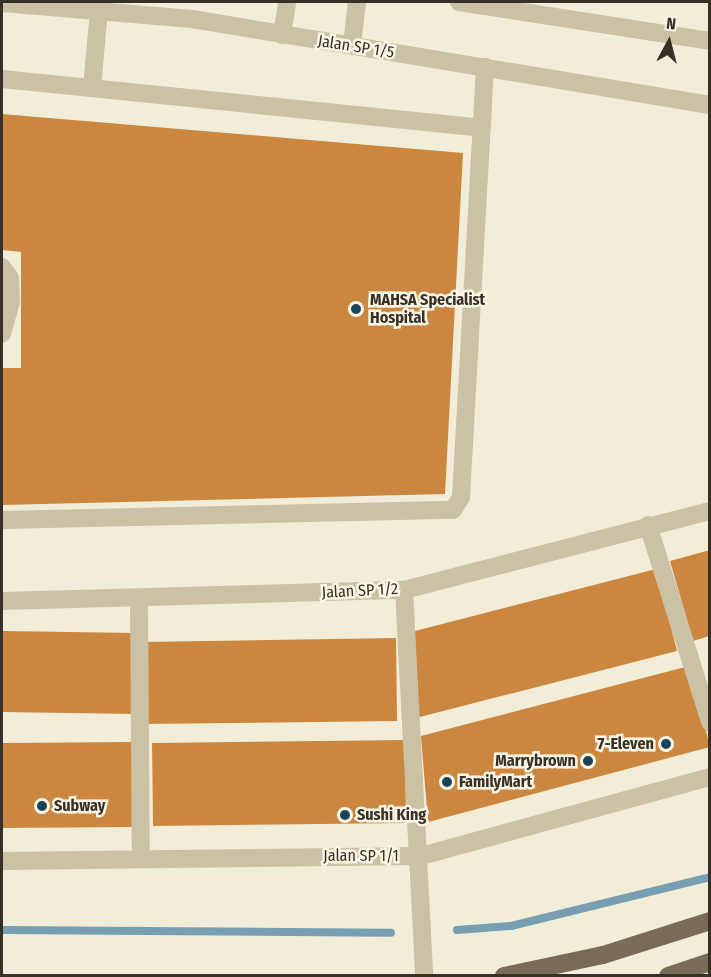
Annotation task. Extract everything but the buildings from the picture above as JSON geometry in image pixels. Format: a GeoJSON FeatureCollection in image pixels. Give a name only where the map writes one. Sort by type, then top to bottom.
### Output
{"type":"FeatureCollection","features":[{"type":"Feature","properties":{"kind":"main road"},"geometry":{"type":"LineString","coordinates":[[504,975],[603,955],[710,921]]}},
{"type":"Feature","properties":{"kind":"main road"},"geometry":{"type":"LineString","coordinates":[[668,975],[710,962]]}},
{"type":"Feature","properties":{"kind":"street"},"geometry":{"type":"LineString","coordinates":[[282,35],[287,2]]}},
{"type":"Feature","properties":{"kind":"street"},"geometry":{"type":"LineString","coordinates":[[352,45],[357,2]]}},
{"type":"Feature","properties":{"kind":"street"},"geometry":{"type":"LineString","coordinates":[[459,2],[710,41]]}},
{"type":"Feature","properties":{"kind":"street","name":"Jalan SP 1/5"},"geometry":{"type":"LineString","coordinates":[[2,3],[99,9],[352,45],[710,105]]}},
{"type":"Feature","properties":{"kind":"street"},"geometry":{"type":"LineString","coordinates":[[92,88],[99,9]]}},
{"type":"Feature","properties":{"kind":"street"},"geometry":{"type":"LineString","coordinates":[[2,520],[453,510],[462,497],[485,68]]}},
{"type":"Feature","properties":{"kind":"street"},"geometry":{"type":"LineString","coordinates":[[2,79],[482,128]]}},
{"type":"Feature","properties":{"kind":"street"},"geometry":{"type":"LineString","coordinates":[[2,267],[10,278],[11,302],[2,334]]}},
{"type":"Feature","properties":{"kind":"street","name":"Jalan SP 1/2"},"geometry":{"type":"LineString","coordinates":[[2,601],[139,600],[404,590],[648,525],[710,511]]}},
{"type":"Feature","properties":{"kind":"street"},"geometry":{"type":"LineString","coordinates":[[648,525],[710,722]]}},
{"type":"Feature","properties":{"kind":"street"},"geometry":{"type":"LineString","coordinates":[[404,590],[421,856],[424,975]]}},
{"type":"Feature","properties":{"kind":"street"},"geometry":{"type":"LineString","coordinates":[[139,600],[141,857]]}},
{"type":"Feature","properties":{"kind":"street","name":"Jalan SP 1/1"},"geometry":{"type":"LineString","coordinates":[[2,861],[141,857],[421,856],[710,777]]}},
{"type":"Feature","properties":{"kind":"waterway"},"geometry":{"type":"LineString","coordinates":[[457,930],[511,926],[710,877]]}},
{"type":"Feature","properties":{"kind":"waterway"},"geometry":{"type":"LineString","coordinates":[[2,930],[391,933]]}},
{"type":"Feature","properties":{"kind":"place","name":"MAHSA Specialist Hospital"},"geometry":{"type":"Point","coordinates":[356,309]}},
{"type":"Feature","properties":{"kind":"place","name":"7-Eleven"},"geometry":{"type":"Point","coordinates":[666,744]}},
{"type":"Feature","properties":{"kind":"place","name":"Marrybrown"},"geometry":{"type":"Point","coordinates":[588,761]}},
{"type":"Feature","properties":{"kind":"place","name":"FamilyMart"},"geometry":{"type":"Point","coordinates":[447,782]}},
{"type":"Feature","properties":{"kind":"place","name":"Subway"},"geometry":{"type":"Point","coordinates":[42,806]}},
{"type":"Feature","properties":{"kind":"place","name":"Sushi King"},"geometry":{"type":"Point","coordinates":[345,815]}}]}
